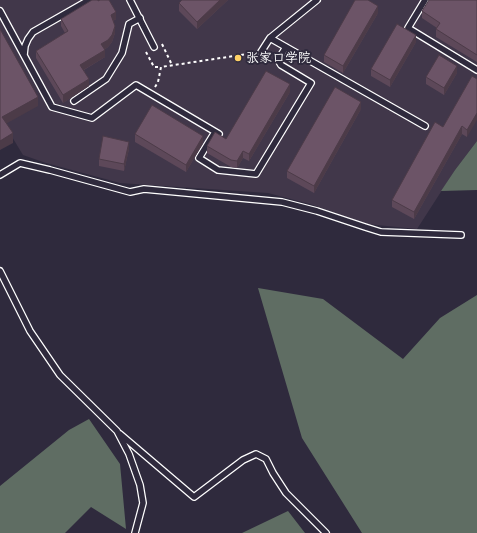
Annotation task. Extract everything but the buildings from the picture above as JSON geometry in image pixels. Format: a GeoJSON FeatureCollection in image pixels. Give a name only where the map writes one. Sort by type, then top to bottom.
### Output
{"type":"FeatureCollection","features":[{"type":"Feature","properties":{"kind":"lane"},"geometry":{"type":"LineString","coordinates":[[24,56],[25,46],[33,32],[89,0]]}},
{"type":"Feature","properties":{"kind":"lane"},"geometry":{"type":"LineString","coordinates":[[130,0],[154,47]]}},
{"type":"Feature","properties":{"kind":"lane"},"geometry":{"type":"LineString","coordinates":[[261,52],[270,38],[317,0]]}},
{"type":"Feature","properties":{"kind":"lane"},"geometry":{"type":"LineString","coordinates":[[425,0],[408,28],[477,70]]}},
{"type":"Feature","properties":{"kind":"lane"},"geometry":{"type":"LineString","coordinates":[[0,11],[52,107],[92,118],[136,85],[217,133],[200,158],[218,170],[256,174],[311,83],[281,66],[278,60],[286,47]]}},
{"type":"Feature","properties":{"kind":"lane"},"geometry":{"type":"LineString","coordinates":[[74,101],[106,79],[122,53],[129,24],[140,18]]}},
{"type":"Feature","properties":{"kind":"lane"},"geometry":{"type":"LineString","coordinates":[[270,38],[425,126]]}},
{"type":"Feature","properties":{"kind":"lane"},"geometry":{"type":"LineString","coordinates":[[0,175],[20,163],[130,192],[144,189],[282,202],[317,211],[381,232],[461,235]]}},
{"type":"Feature","properties":{"kind":"lane"},"geometry":{"type":"LineString","coordinates":[[0,271],[30,331],[60,376],[116,432],[194,497],[243,460],[256,454],[266,459],[286,493],[326,533]]}},
{"type":"Feature","properties":{"kind":"lane"},"geometry":{"type":"LineString","coordinates":[[116,432],[129,454],[140,484],[143,503],[135,533]]}},
{"type":"Feature","properties":{"kind":"path"},"geometry":{"type":"LineString","coordinates":[[172,65],[161,44],[146,52],[154,67],[172,65],[261,52]]}},
{"type":"Feature","properties":{"kind":"path"},"geometry":{"type":"LineString","coordinates":[[151,94],[158,82],[161,66]]}},
{"type":"Feature","properties":{"kind":"shaded area","name":"张家口学院"},"geometry":{"type":"Polygon","coordinates":[[[0,0],[477,0],[477,141],[455,170],[417,229],[367,224],[310,204],[268,193],[120,183],[46,163],[23,155],[0,117],[0,0]]]}},
{"type":"Feature","properties":{"kind":"green space"},"geometry":{"type":"Polygon","coordinates":[[[477,141],[477,190],[441,191],[455,170],[477,141]]]}},
{"type":"Feature","properties":{"kind":"green space"},"geometry":{"type":"Polygon","coordinates":[[[258,288],[323,299],[403,359],[440,318],[477,295],[477,533],[362,533],[302,438],[258,288]]]}},
{"type":"Feature","properties":{"kind":"green space"},"geometry":{"type":"Polygon","coordinates":[[[89,419],[120,464],[126,529],[91,507],[65,533],[0,533],[0,486],[69,430],[89,419]]]}},
{"type":"Feature","properties":{"kind":"green space"},"geometry":{"type":"Polygon","coordinates":[[[288,511],[305,533],[242,533],[288,511]]]}},
{"type":"Feature","properties":{"kind":"place","name":"张家口学院"},"geometry":{"type":"Point","coordinates":[238,58]}}]}
